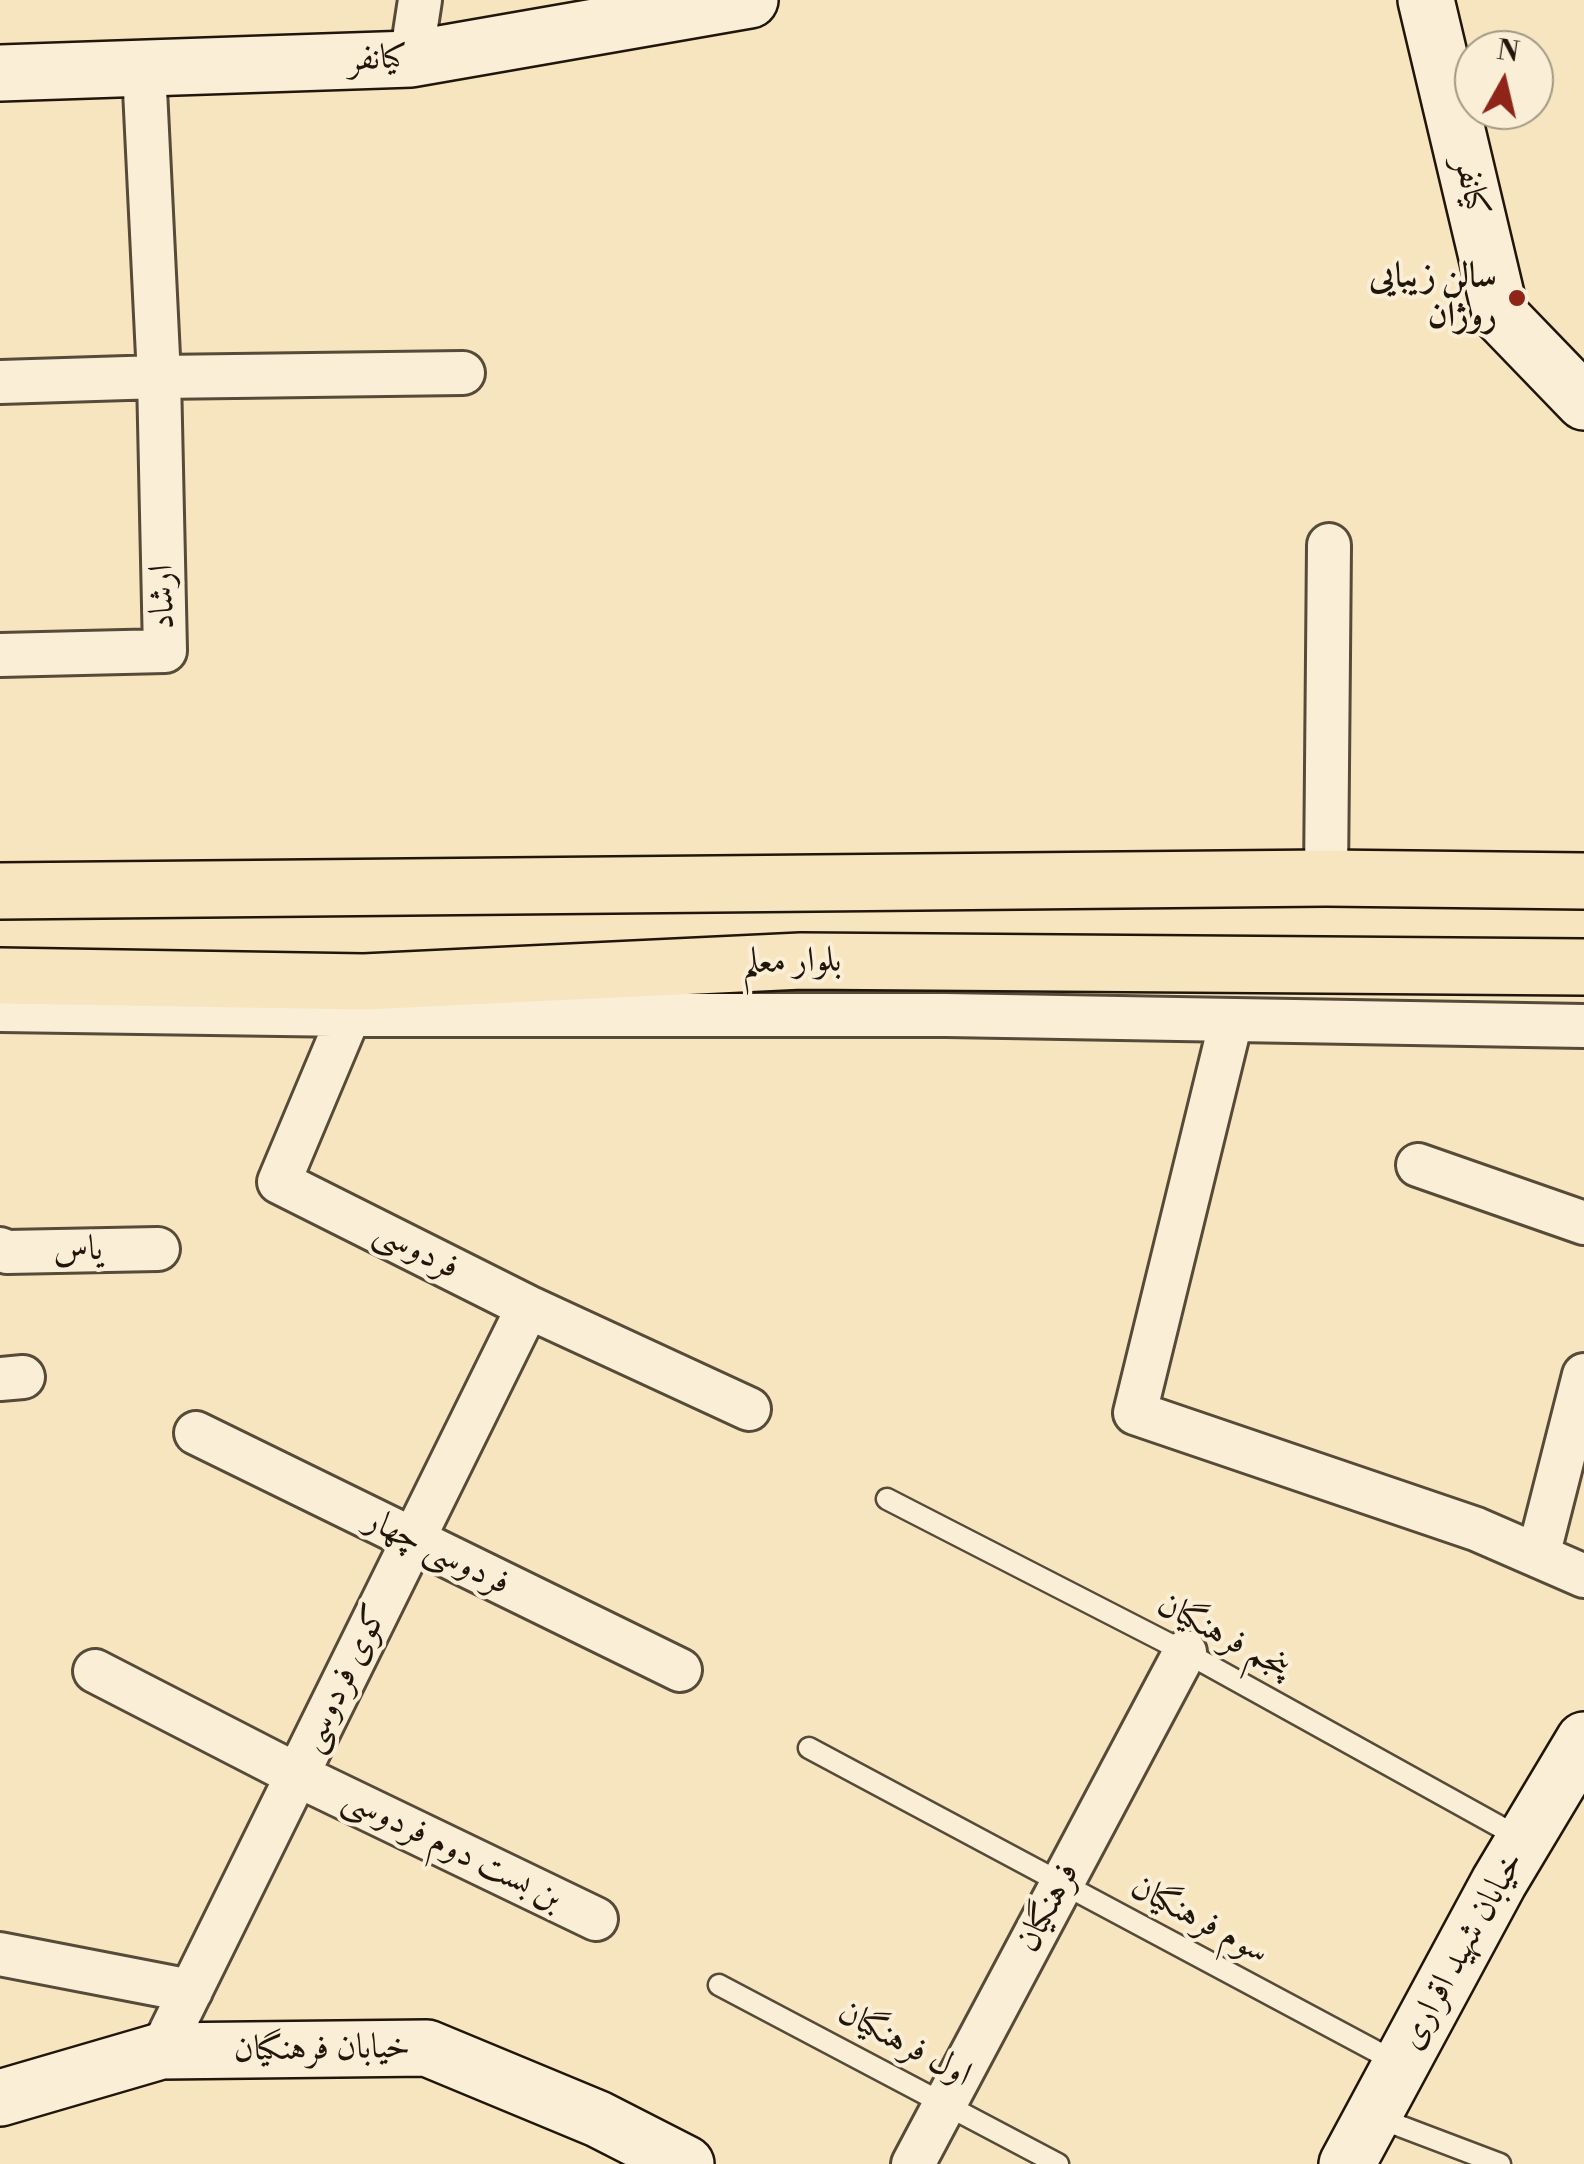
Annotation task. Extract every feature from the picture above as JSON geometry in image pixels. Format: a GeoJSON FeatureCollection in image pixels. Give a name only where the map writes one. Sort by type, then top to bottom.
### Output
{"type":"FeatureCollection","features":[{"type":"Feature","properties":{"kind":"main road"},"geometry":{"type":"LineString","coordinates":[[0,891],[1326,878],[1584,881]]}},
{"type":"Feature","properties":{"kind":"main road","name":"بلوار معلم"},"geometry":{"type":"LineString","coordinates":[[0,976],[357,999],[801,962],[1584,967]]}},
{"type":"Feature","properties":{"kind":"street"},"geometry":{"type":"LineString","coordinates":[[411,60],[420,0]]}},
{"type":"Feature","properties":{"kind":"street","name":"کیانفر"},"geometry":{"type":"LineString","coordinates":[[0,74],[411,60],[750,0]]}},
{"type":"Feature","properties":{"kind":"street","name":"کیانفر"},"geometry":{"type":"LineString","coordinates":[[1426,0],[1502,316],[1584,402]]}},
{"type":"Feature","properties":{"kind":"street","name":"ارشاد"},"geometry":{"type":"LineString","coordinates":[[0,654],[165,651],[159,377],[144,68]]}},
{"type":"Feature","properties":{"kind":"street"},"geometry":{"type":"LineString","coordinates":[[0,382],[463,373]]}},
{"type":"Feature","properties":{"kind":"street"},"geometry":{"type":"LineString","coordinates":[[1326,878],[1329,546]]}},
{"type":"Feature","properties":{"kind":"street"},"geometry":{"type":"LineString","coordinates":[[0,1010],[357,999],[946,1016],[1584,1026]]}},
{"type":"Feature","properties":{"kind":"street","name":"فردوسی"},"geometry":{"type":"LineString","coordinates":[[357,999],[279,1182],[528,1307],[749,1410]]}},
{"type":"Feature","properties":{"kind":"street"},"geometry":{"type":"LineString","coordinates":[[1232,1021],[1135,1413],[1476,1529],[1584,1576]]}},
{"type":"Feature","properties":{"kind":"street"},"geometry":{"type":"LineString","coordinates":[[1418,1165],[1584,1222]]}},
{"type":"Feature","properties":{"kind":"street","name":"یاس"},"geometry":{"type":"LineString","coordinates":[[0,1249],[158,1249]]}},
{"type":"Feature","properties":{"kind":"street","name":"کوی فردوسی"},"geometry":{"type":"LineString","coordinates":[[161,2051],[528,1307]]}},
{"type":"Feature","properties":{"kind":"street"},"geometry":{"type":"LineString","coordinates":[[1538,1556],[1584,1375]]}},
{"type":"Feature","properties":{"kind":"street","name":"فردوسی چهار"},"geometry":{"type":"LineString","coordinates":[[196,1434],[680,1670]]}},
{"type":"Feature","properties":{"kind":"street","name":"فرهنگیان"},"geometry":{"type":"LineString","coordinates":[[914,2164],[1185,1652]]}},
{"type":"Feature","properties":{"kind":"street","name":"بن بست دوم فردوسی"},"geometry":{"type":"LineString","coordinates":[[96,1671],[298,1775],[596,1919]]}},
{"type":"Feature","properties":{"kind":"street","name":"خیابان شهید اقراری"},"geometry":{"type":"LineString","coordinates":[[1347,2164],[1524,1840],[1584,1740]]}},
{"type":"Feature","properties":{"kind":"street"},"geometry":{"type":"LineString","coordinates":[[0,1954],[191,1991]]}},
{"type":"Feature","properties":{"kind":"street","name":"خیابان فرهنگیان"},"geometry":{"type":"LineString","coordinates":[[0,2098],[161,2051],[427,2048],[598,2119],[686,2164]]}},
{"type":"Feature","properties":{"kind":"lane","name":"پنجم فرهنگیان"},"geometry":{"type":"LineString","coordinates":[[887,1499],[1185,1652],[1524,1840]]}},
{"type":"Feature","properties":{"kind":"lane","name":"سوم فرهنگیان"},"geometry":{"type":"LineString","coordinates":[[809,1748],[1400,2065]]}},
{"type":"Feature","properties":{"kind":"lane","name":"اول فرهنگیان"},"geometry":{"type":"LineString","coordinates":[[719,1985],[1058,2164]]}},
{"type":"Feature","properties":{"kind":"lane"},"geometry":{"type":"LineString","coordinates":[[1373,2116],[1500,2164]]}},
{"type":"Feature","properties":{"kind":"place","name":"سالن زیبایی روژان"},"geometry":{"type":"Point","coordinates":[1517,298]}}]}
